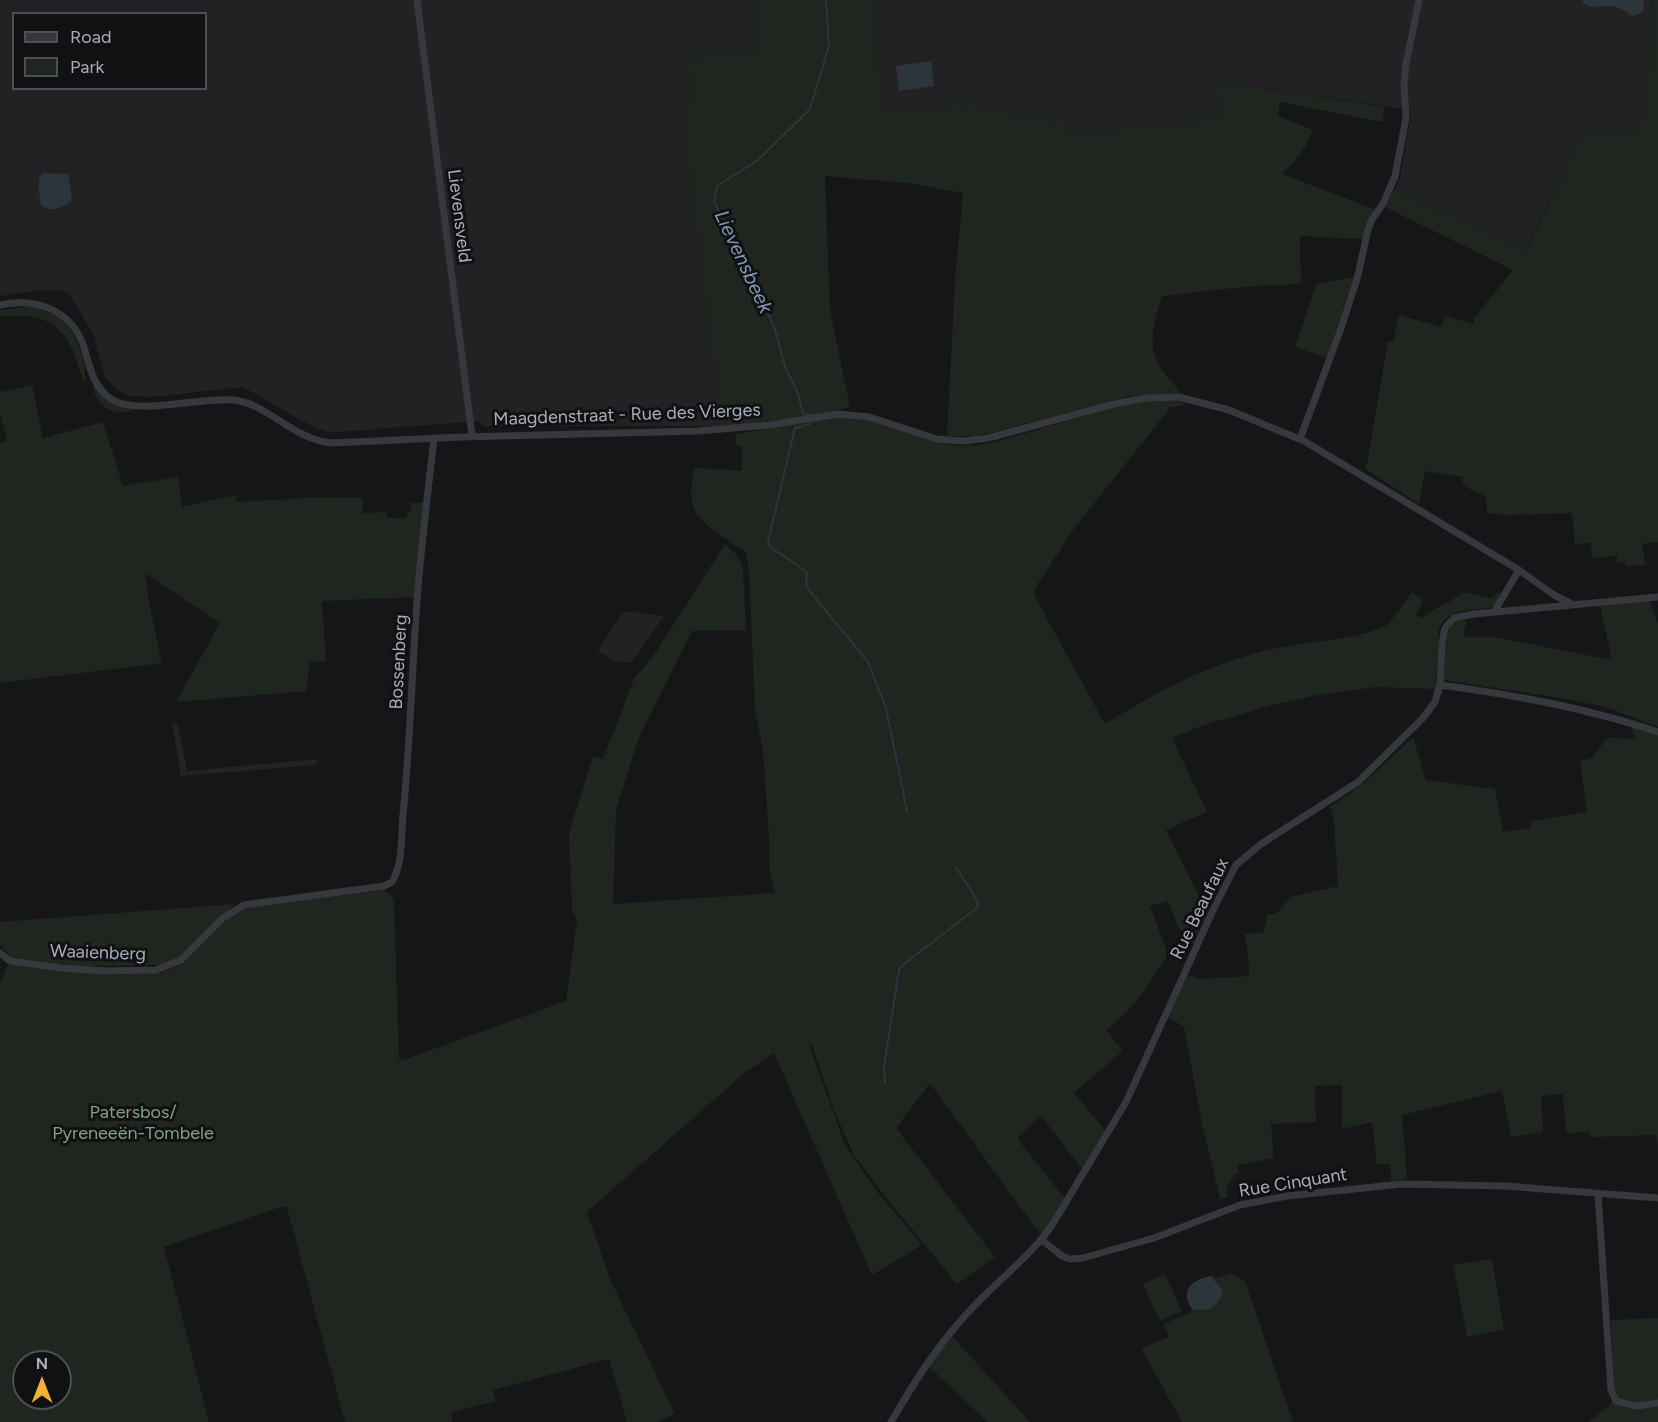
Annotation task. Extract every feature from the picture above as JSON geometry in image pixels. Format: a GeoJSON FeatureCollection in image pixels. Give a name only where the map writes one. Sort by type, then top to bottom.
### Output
{"type":"FeatureCollection","features":[{"type":"Feature","properties":{"kind":"street","name":"Lievensveld"},"geometry":{"type":"LineString","coordinates":[[417,0],[472,436]]}},
{"type":"Feature","properties":{"kind":"street"},"geometry":{"type":"LineString","coordinates":[[1300,439],[1357,279],[1368,230],[1395,176],[1406,118],[1404,84],[1406,64],[1419,0]]}},
{"type":"Feature","properties":{"kind":"street","name":"Maagdenstraat - Rue des Vierges"},"geometry":{"type":"LineString","coordinates":[[0,305],[26,302],[47,307],[62,316],[82,341],[94,380],[114,401],[145,406],[205,399],[240,401],[267,413],[294,432],[328,443],[367,443],[472,436],[699,431],[849,414],[882,420],[937,439],[963,441],[988,438],[1118,403],[1168,397],[1193,400],[1229,410],[1300,439],[1520,570]]}},
{"type":"Feature","properties":{"kind":"street","name":"Bossenberg"},"geometry":{"type":"LineString","coordinates":[[389,885],[396,872],[401,836],[411,720],[417,600],[434,438]]}},
{"type":"Feature","properties":{"kind":"street"},"geometry":{"type":"LineString","coordinates":[[1494,612],[1520,570],[1554,595],[1572,604]]}},
{"type":"Feature","properties":{"kind":"street","name":"Rue Beaufaux"},"geometry":{"type":"LineString","coordinates":[[1042,1240],[1126,1102],[1236,865],[1261,844],[1350,788],[1422,719],[1435,702],[1441,682],[1442,643],[1445,628],[1454,618],[1494,612],[1658,597]]}},
{"type":"Feature","properties":{"kind":"street"},"geometry":{"type":"LineString","coordinates":[[1441,682],[1560,704],[1658,732]]}},
{"type":"Feature","properties":{"kind":"street","name":"Waaienberg"},"geometry":{"type":"LineString","coordinates":[[0,953],[2,957],[10,961],[62,968],[156,970],[181,960],[224,918],[244,905],[389,885]]}},
{"type":"Feature","properties":{"kind":"street","name":"Rue Cinquant"},"geometry":{"type":"LineString","coordinates":[[1042,1240],[1062,1256],[1070,1259],[1083,1258],[1135,1244],[1248,1203],[1287,1196],[1402,1184],[1505,1186],[1658,1198]]}},
{"type":"Feature","properties":{"kind":"street"},"geometry":{"type":"LineString","coordinates":[[1598,1194],[1611,1390],[1616,1401],[1627,1405],[1658,1403]]}},
{"type":"Feature","properties":{"kind":"street"},"geometry":{"type":"LineString","coordinates":[[891,1422],[930,1358],[947,1335],[978,1301],[1042,1240]]}},
{"type":"Feature","properties":{"kind":"shaded area"},"geometry":{"type":"Polygon","coordinates":[[[0,0],[755,0],[760,50],[686,58],[692,103],[680,105],[714,368],[716,426],[483,426],[479,421],[336,432],[325,431],[310,425],[243,387],[151,397],[129,396],[105,378],[94,335],[72,298],[66,292],[57,290],[0,296],[0,0]]]}},
{"type":"Feature","properties":{"kind":"shaded area"},"geometry":{"type":"Polygon","coordinates":[[[871,0],[1652,0],[1653,8],[1645,111],[1639,129],[1583,133],[1524,253],[1395,189],[1400,179],[1411,113],[1403,109],[1219,81],[1220,118],[1072,134],[1062,120],[1043,121],[972,104],[884,109],[871,0]]]}},
{"type":"Feature","properties":{"kind":"shaded area"},"geometry":{"type":"Polygon","coordinates":[[[1583,0],[1644,0],[1643,11],[1633,16],[1614,6],[1593,7],[1583,3],[1583,0]]]}},
{"type":"Feature","properties":{"kind":"shaded area"},"geometry":{"type":"Polygon","coordinates":[[[931,61],[934,86],[899,91],[896,66],[931,61]]]}},
{"type":"Feature","properties":{"kind":"shaded area"},"geometry":{"type":"Polygon","coordinates":[[[42,173],[68,174],[72,200],[53,209],[41,205],[39,184],[42,173]]]}},
{"type":"Feature","properties":{"kind":"shaded area"},"geometry":{"type":"Polygon","coordinates":[[[622,613],[664,616],[632,662],[615,661],[598,651],[622,613]]]}},
{"type":"Feature","properties":{"kind":"shaded area"},"geometry":{"type":"Polygon","coordinates":[[[1211,1276],[1223,1291],[1218,1301],[1212,1308],[1192,1309],[1187,1296],[1189,1286],[1211,1276]]]}},
{"type":"Feature","properties":{"kind":"green space"},"geometry":{"type":"Polygon","coordinates":[[[755,0],[871,0],[884,109],[972,104],[1043,121],[1062,120],[1072,134],[1220,118],[1218,81],[1385,107],[1382,122],[1280,102],[1278,116],[1313,130],[1300,154],[1282,174],[1376,210],[1363,239],[1300,236],[1301,284],[1252,286],[1162,296],[1154,324],[1154,352],[1162,371],[1181,393],[1130,396],[994,432],[975,436],[947,436],[955,281],[963,193],[909,183],[825,176],[830,309],[850,407],[796,419],[716,426],[714,368],[680,105],[692,102],[686,58],[760,50],[755,0]]]}},
{"type":"Feature","properties":{"kind":"green space"},"geometry":{"type":"Polygon","coordinates":[[[1653,0],[1658,0],[1658,542],[1642,544],[1645,565],[1625,566],[1625,562],[1617,563],[1617,556],[1592,558],[1591,543],[1575,544],[1572,513],[1505,515],[1487,513],[1486,497],[1462,485],[1463,477],[1425,471],[1419,504],[1366,469],[1388,341],[1394,342],[1398,315],[1442,327],[1445,316],[1474,324],[1474,318],[1513,270],[1385,207],[1395,189],[1525,253],[1583,133],[1639,129],[1645,111],[1653,0]]]}},
{"type":"Feature","properties":{"kind":"green space"},"geometry":{"type":"Polygon","coordinates":[[[1354,277],[1327,358],[1295,347],[1316,284],[1354,277]]]}},
{"type":"Feature","properties":{"kind":"green space"},"geometry":{"type":"Polygon","coordinates":[[[29,307],[52,314],[69,327],[83,361],[84,384],[73,351],[58,329],[49,322],[36,318],[0,317],[0,310],[29,307]]]}},
{"type":"Feature","properties":{"kind":"green space"},"geometry":{"type":"Polygon","coordinates":[[[32,385],[43,438],[103,422],[123,486],[178,477],[182,507],[235,495],[236,502],[326,497],[362,498],[363,513],[386,512],[387,518],[407,518],[407,512],[411,512],[411,503],[424,503],[414,597],[322,601],[326,661],[310,662],[306,691],[176,702],[220,623],[145,573],[162,663],[0,683],[0,443],[7,441],[0,413],[0,392],[32,385]]]}},
{"type":"Feature","properties":{"kind":"green space"},"geometry":{"type":"Polygon","coordinates":[[[95,386],[112,401],[133,410],[119,412],[107,408],[98,400],[93,387],[95,386]]]}},
{"type":"Feature","properties":{"kind":"green space","name":"Patersbos/ Pyreneeën-Tombele"},"geometry":{"type":"Polygon","coordinates":[[[1175,400],[1186,404],[1170,408],[1073,530],[1034,590],[1034,595],[1105,724],[1162,691],[1222,664],[1264,651],[1357,635],[1387,626],[1412,592],[1423,600],[1416,615],[1422,618],[1464,592],[1489,598],[1493,598],[1498,592],[1502,594],[1493,607],[1455,613],[1443,622],[1439,629],[1436,689],[1376,687],[1317,695],[1201,726],[1172,738],[1207,812],[1166,830],[1208,914],[1193,945],[1179,929],[1168,901],[1150,906],[1167,951],[1166,958],[1132,1006],[1106,1030],[1123,1051],[1074,1093],[1105,1130],[1082,1169],[1041,1116],[1017,1138],[1066,1200],[1042,1237],[930,1083],[896,1128],[995,1257],[957,1284],[854,1155],[835,1113],[812,1045],[809,1045],[845,1145],[880,1195],[922,1245],[872,1275],[774,1053],[742,1075],[587,1212],[610,1279],[675,1414],[658,1422],[627,1422],[609,1359],[493,1390],[496,1401],[451,1412],[452,1422],[345,1422],[287,1208],[283,1206],[164,1247],[209,1422],[0,1422],[0,984],[8,965],[113,975],[161,973],[180,965],[229,917],[245,908],[384,890],[392,896],[394,901],[399,1059],[403,1060],[566,1001],[577,920],[572,909],[569,833],[593,756],[603,759],[634,679],[654,655],[725,544],[737,555],[743,568],[746,630],[692,631],[639,737],[616,810],[613,904],[775,893],[769,867],[763,750],[755,709],[749,571],[746,552],[711,529],[697,515],[691,491],[694,468],[742,471],[742,446],[736,445],[736,434],[798,421],[842,417],[862,418],[935,442],[958,446],[991,443],[1126,404],[1175,400]]]}},
{"type":"Feature","properties":{"kind":"green space"},"geometry":{"type":"Polygon","coordinates":[[[1649,600],[1658,624],[1658,727],[1609,708],[1567,699],[1444,680],[1448,632],[1458,621],[1467,621],[1463,637],[1494,637],[1612,660],[1600,606],[1649,600]]]}},
{"type":"Feature","properties":{"kind":"green space"},"geometry":{"type":"Polygon","coordinates":[[[172,724],[178,724],[187,771],[317,759],[316,765],[181,776],[172,724]]]}},
{"type":"Feature","properties":{"kind":"green space"},"geometry":{"type":"Polygon","coordinates":[[[1631,725],[1658,735],[1658,1156],[1656,1135],[1590,1137],[1589,1132],[1566,1133],[1563,1094],[1541,1096],[1543,1132],[1511,1137],[1502,1091],[1402,1115],[1407,1179],[1391,1181],[1390,1164],[1377,1164],[1372,1122],[1342,1129],[1342,1085],[1315,1086],[1316,1122],[1271,1124],[1274,1158],[1238,1165],[1239,1173],[1235,1174],[1226,1188],[1228,1197],[1220,1199],[1202,1124],[1184,1027],[1168,1017],[1187,975],[1201,979],[1249,976],[1245,934],[1263,933],[1268,914],[1276,914],[1291,897],[1338,886],[1334,821],[1330,807],[1363,783],[1413,737],[1426,780],[1495,789],[1503,832],[1531,828],[1531,821],[1587,812],[1580,761],[1592,758],[1607,738],[1635,739],[1631,725]]]}},
{"type":"Feature","properties":{"kind":"green space"},"geometry":{"type":"Polygon","coordinates":[[[235,904],[181,956],[172,962],[160,965],[82,966],[25,960],[11,958],[0,945],[0,922],[235,904]]]}},
{"type":"Feature","properties":{"kind":"green space"},"geometry":{"type":"Polygon","coordinates":[[[1492,1259],[1504,1330],[1467,1337],[1453,1265],[1492,1259]]]}},
{"type":"Feature","properties":{"kind":"green space"},"geometry":{"type":"Polygon","coordinates":[[[1231,1273],[1245,1281],[1293,1422],[1182,1422],[1141,1348],[1169,1337],[1163,1324],[1189,1313],[1192,1309],[1201,1311],[1223,1291],[1211,1276],[1218,1278],[1231,1273]]]}},
{"type":"Feature","properties":{"kind":"green space"},"geometry":{"type":"Polygon","coordinates":[[[1165,1274],[1182,1311],[1160,1321],[1143,1284],[1165,1274]]]}},
{"type":"Feature","properties":{"kind":"green space"},"geometry":{"type":"Polygon","coordinates":[[[1658,1318],[1658,1401],[1637,1403],[1619,1399],[1614,1389],[1611,1320],[1658,1318]]]}},
{"type":"Feature","properties":{"kind":"green space"},"geometry":{"type":"Polygon","coordinates":[[[951,1335],[1030,1422],[988,1422],[929,1367],[951,1335]]]}},
{"type":"Feature","properties":{"kind":"green space"},"geometry":{"type":"Polygon","coordinates":[[[1613,1402],[1625,1407],[1658,1405],[1658,1422],[1588,1422],[1613,1402]]]}},
{"type":"Feature","properties":{"kind":"waterway","name":"Lievensbeek"},"geometry":{"type":"LineString","coordinates":[[811,415],[803,414],[797,391],[785,367],[775,329],[714,201],[717,186],[758,160],[810,109],[829,46],[826,0]]}},
{"type":"Feature","properties":{"kind":"waterway","name":"Lievensbeek"},"geometry":{"type":"LineString","coordinates":[[812,421],[810,424],[795,428],[768,542],[770,547],[807,572],[806,586],[868,662],[886,708],[907,811]]}},
{"type":"Feature","properties":{"kind":"waterway","name":"Lievensbeek"},"geometry":{"type":"LineString","coordinates":[[885,1083],[884,1067],[899,969],[978,907],[976,899],[956,867]]}}]}
